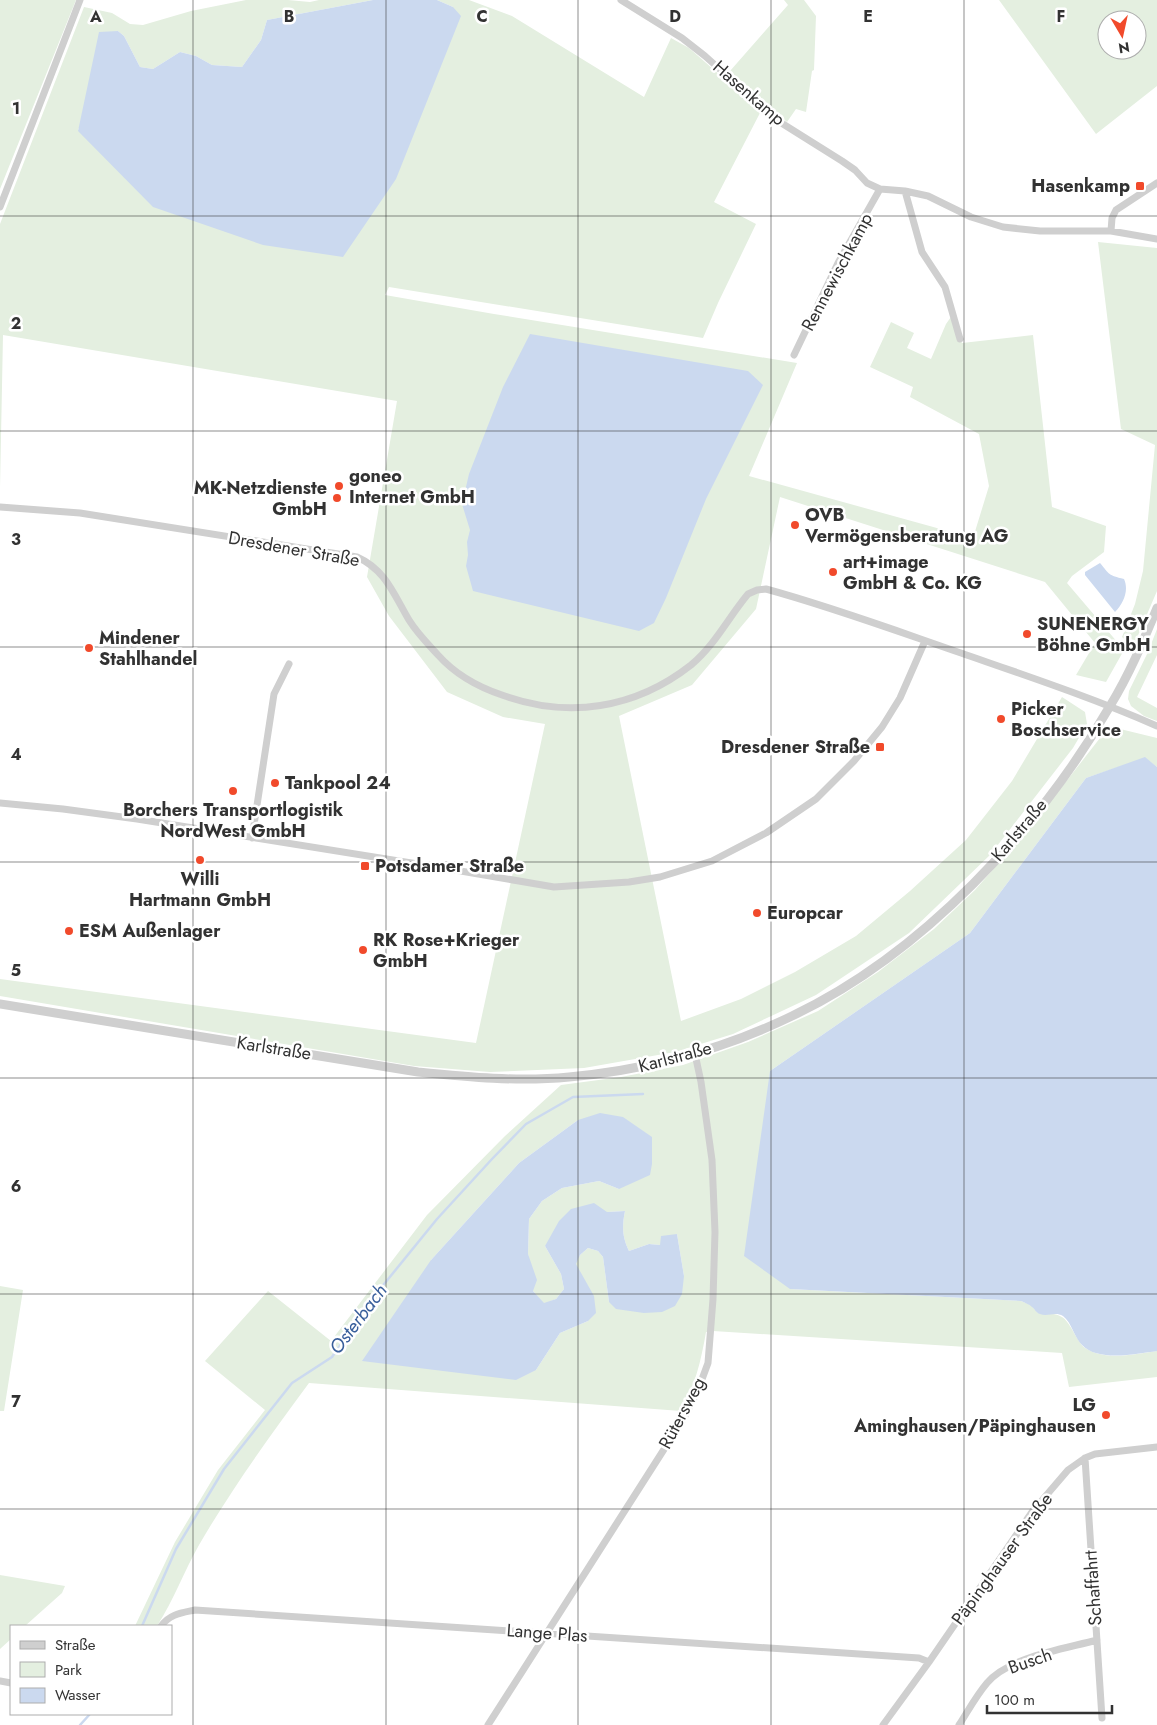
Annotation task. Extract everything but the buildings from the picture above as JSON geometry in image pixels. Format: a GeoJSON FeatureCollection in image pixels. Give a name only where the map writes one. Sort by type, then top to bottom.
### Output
{"type":"FeatureCollection","features":[{"type":"Feature","properties":{"kind":"street"},"geometry":{"type":"LineString","coordinates":[[0,207],[80,0]]}},
{"type":"Feature","properties":{"kind":"street","name":"Hasenkamp"},"geometry":{"type":"LineString","coordinates":[[621,0],[682,38],[783,124],[842,160],[867,183],[880,189],[928,196],[971,217],[1003,227],[1040,231],[1112,231],[1157,239]]}},
{"type":"Feature","properties":{"kind":"street"},"geometry":{"type":"LineString","coordinates":[[1112,231],[1112,218],[1116,210],[1157,183]]}},
{"type":"Feature","properties":{"kind":"street","name":"Rennewischkamp"},"geometry":{"type":"LineString","coordinates":[[794,355],[838,262],[880,189]]}},
{"type":"Feature","properties":{"kind":"street"},"geometry":{"type":"LineString","coordinates":[[904,191],[922,252],[945,287],[960,339]]}},
{"type":"Feature","properties":{"kind":"street","name":"Dresdener Straße"},"geometry":{"type":"LineString","coordinates":[[0,507],[80,513],[357,558],[368,562],[377,569],[421,636],[454,669],[474,684],[496,693],[523,703],[548,707],[576,709],[626,700],[651,690],[671,679],[709,648],[748,594],[757,590],[766,589],[782,593],[925,640]]}},
{"type":"Feature","properties":{"kind":"street","name":"Karlstraße"},"geometry":{"type":"LineString","coordinates":[[0,1004],[418,1072],[476,1078],[534,1079],[576,1076],[646,1066],[695,1054],[749,1035],[793,1016],[835,992],[877,966],[922,930],[961,895],[1030,820],[1059,783],[1111,706],[1136,657],[1157,608]]}},
{"type":"Feature","properties":{"kind":"street"},"geometry":{"type":"LineString","coordinates":[[0,804],[63,809],[449,868],[554,887],[629,882],[686,870],[712,861],[766,833],[789,818],[836,781],[882,727],[896,706],[911,676],[925,640],[1111,706],[1157,726]]}},
{"type":"Feature","properties":{"kind":"street"},"geometry":{"type":"LineString","coordinates":[[252,838],[274,694],[289,664]]}},
{"type":"Feature","properties":{"kind":"street","name":"Rütersweg"},"geometry":{"type":"LineString","coordinates":[[488,1725],[684,1418],[698,1390],[708,1363],[715,1232],[712,1160],[700,1073],[695,1054]]}},
{"type":"Feature","properties":{"kind":"street","name":"Päpinghauser Straße"},"geometry":{"type":"LineString","coordinates":[[883,1725],[929,1662],[1032,1512],[1068,1470],[1085,1458],[1095,1454],[1157,1447]]}},
{"type":"Feature","properties":{"kind":"street","name":"Schaffahrt"},"geometry":{"type":"LineString","coordinates":[[1085,1458],[1102,1718]]}},
{"type":"Feature","properties":{"kind":"street","name":"Lange Plas"},"geometry":{"type":"LineString","coordinates":[[164,1623],[177,1613],[195,1610],[919,1658],[929,1662]]}},
{"type":"Feature","properties":{"kind":"street","name":"Busch"},"geometry":{"type":"LineString","coordinates":[[959,1725],[987,1683],[1000,1671],[1019,1661],[1097,1640]]}},
{"type":"Feature","properties":{"kind":"green space"},"geometry":{"type":"Polygon","coordinates":[[[0,0],[76,0],[0,189],[0,0]]]}},
{"type":"Feature","properties":{"kind":"green space"},"geometry":{"type":"Polygon","coordinates":[[[246,0],[310,2],[319,0],[373,0],[267,20],[261,40],[242,67],[212,65],[196,56],[180,52],[153,69],[140,67],[124,36],[118,31],[78,130],[453,7],[437,0],[469,0],[512,16],[644,97],[671,38],[689,48],[761,111],[714,202],[756,224],[703,338],[389,287],[385,295],[797,363],[749,476],[973,538],[989,486],[979,434],[910,397],[913,387],[870,367],[891,322],[914,333],[907,348],[931,359],[946,324],[953,314],[962,343],[1033,335],[1052,507],[1106,526],[1104,552],[1072,576],[1067,583],[1124,650],[1106,682],[1076,675],[1095,643],[1045,582],[780,497],[756,609],[692,685],[619,716],[681,1021],[741,999],[795,972],[856,936],[910,891],[966,840],[1012,781],[1062,697],[1085,712],[1087,724],[1073,748],[990,855],[909,933],[816,995],[733,1034],[675,1052],[584,1068],[490,1072],[414,1066],[0,996],[0,979],[476,1043],[545,724],[503,717],[447,692],[389,616],[367,577],[397,401],[3,335],[0,488],[0,224],[84,7],[112,13],[130,24],[143,25],[191,11],[246,0]]]}},
{"type":"Feature","properties":{"kind":"green space"},"geometry":{"type":"Polygon","coordinates":[[[784,0],[804,0],[816,16],[814,70],[812,71],[806,112],[796,109],[787,122],[730,71],[788,5],[784,0]]]}},
{"type":"Feature","properties":{"kind":"green space"},"geometry":{"type":"Polygon","coordinates":[[[999,0],[1157,0],[1157,86],[1096,134],[999,0]]]}},
{"type":"Feature","properties":{"kind":"green space"},"geometry":{"type":"Polygon","coordinates":[[[1098,242],[1157,248],[1157,591],[1133,647],[1122,637],[1135,604],[1143,571],[1155,445],[1121,429],[1098,242]]]}},
{"type":"Feature","properties":{"kind":"green space"},"geometry":{"type":"Polygon","coordinates":[[[1157,629],[1157,655],[1137,697],[1157,708],[1157,721],[1144,716],[1131,706],[1128,699],[1129,691],[1157,629]]]}},
{"type":"Feature","properties":{"kind":"green space"},"geometry":{"type":"Polygon","coordinates":[[[1112,727],[1157,738],[1157,767],[1145,758],[1086,778],[970,933],[770,1071],[790,1289],[1021,1301],[1031,1305],[1038,1313],[1062,1317],[1066,1320],[1082,1346],[1095,1353],[1121,1356],[1157,1351],[1157,1377],[1069,1387],[1062,1353],[713,1331],[706,1332],[697,1373],[681,1411],[309,1383],[225,1503],[194,1555],[158,1625],[135,1625],[175,1542],[218,1470],[265,1410],[205,1361],[268,1291],[331,1341],[427,1215],[505,1136],[561,1085],[621,1077],[683,1065],[748,1042],[818,1011],[878,972],[934,929],[975,890],[1033,824],[1107,729],[1112,727]],[[578,1120],[519,1163],[431,1260],[536,1370],[560,1333],[588,1321],[575,1264],[580,1255],[588,1248],[598,1251],[603,1257],[609,1302],[684,1276],[677,1234],[660,1245],[649,1244],[629,1251],[623,1231],[625,1211],[607,1212],[545,1246],[561,1274],[564,1289],[556,1299],[544,1304],[533,1291],[528,1254],[529,1219],[542,1201],[562,1188],[599,1181],[619,1189],[578,1120]]]}},
{"type":"Feature","properties":{"kind":"green space"},"geometry":{"type":"Polygon","coordinates":[[[0,1286],[23,1290],[4,1411],[0,1411],[0,1286]]]}},
{"type":"Feature","properties":{"kind":"green space"},"geometry":{"type":"Polygon","coordinates":[[[0,1575],[65,1586],[62,1593],[26,1625],[10,1625],[10,1640],[0,1649],[0,1575]]]}},
{"type":"Feature","properties":{"kind":"water"},"geometry":{"type":"Polygon","coordinates":[[[373,0],[437,0],[453,7],[461,16],[396,179],[343,257],[263,245],[153,207],[78,131],[99,32],[118,31],[124,36],[140,67],[153,69],[180,52],[196,56],[212,65],[242,67],[261,40],[267,20],[373,0]]]}},
{"type":"Feature","properties":{"kind":"water"},"geometry":{"type":"Polygon","coordinates":[[[530,334],[748,371],[763,385],[706,499],[654,623],[639,631],[473,591],[466,566],[468,555],[467,542],[470,530],[462,504],[469,474],[503,387],[530,334]]]}},
{"type":"Feature","properties":{"kind":"water"},"geometry":{"type":"Polygon","coordinates":[[[1100,563],[1110,574],[1124,579],[1125,596],[1115,612],[1085,575],[1085,572],[1100,563]]]}},
{"type":"Feature","properties":{"kind":"water"},"geometry":{"type":"Polygon","coordinates":[[[1145,757],[1157,767],[1157,1351],[1118,1356],[1098,1354],[1082,1345],[1069,1322],[1063,1316],[1037,1313],[1030,1305],[1021,1301],[790,1289],[744,1256],[770,1071],[970,933],[1086,778],[1145,757]]]}},
{"type":"Feature","properties":{"kind":"water"},"geometry":{"type":"Polygon","coordinates":[[[600,1113],[623,1117],[652,1137],[650,1175],[619,1189],[599,1181],[562,1188],[542,1201],[529,1219],[528,1254],[537,1280],[533,1291],[544,1303],[556,1299],[564,1289],[561,1274],[545,1246],[559,1221],[571,1209],[594,1203],[607,1212],[625,1211],[623,1231],[629,1251],[649,1244],[660,1245],[661,1236],[677,1234],[684,1276],[682,1294],[675,1306],[662,1312],[644,1313],[616,1309],[609,1302],[603,1257],[598,1251],[588,1248],[580,1255],[576,1264],[594,1296],[596,1313],[588,1321],[560,1333],[536,1370],[516,1380],[362,1361],[431,1260],[519,1163],[578,1120],[600,1113]]]}},
{"type":"Feature","properties":{"kind":"waterway","name":"Osterbach"},"geometry":{"type":"LineString","coordinates":[[142,1625],[176,1549],[224,1469],[292,1383],[332,1357],[376,1294],[437,1219],[492,1159],[526,1124],[573,1097],[643,1094]]}},
{"type":"Feature","properties":{"kind":"waterway","name":"Osterbach"},"geometry":{"type":"LineString","coordinates":[[80,1725],[89,1715]]}},
{"type":"Feature","properties":{"kind":"place","name":"Hasenkamp"},"geometry":{"type":"Point","coordinates":[1140,186]}},
{"type":"Feature","properties":{"kind":"place","name":"goneo Internet GmbH"},"geometry":{"type":"Point","coordinates":[339,486]}},
{"type":"Feature","properties":{"kind":"place","name":"MK-Netzdienste GmbH"},"geometry":{"type":"Point","coordinates":[337,498]}},
{"type":"Feature","properties":{"kind":"place","name":"OVB Vermögensberatung AG"},"geometry":{"type":"Point","coordinates":[795,525]}},
{"type":"Feature","properties":{"kind":"place","name":"art+image GmbH & Co. KG"},"geometry":{"type":"Point","coordinates":[833,572]}},
{"type":"Feature","properties":{"kind":"place","name":"SUNENERGY Böhne GmbH"},"geometry":{"type":"Point","coordinates":[1027,634]}},
{"type":"Feature","properties":{"kind":"place","name":"Mindener Stahlhandel"},"geometry":{"type":"Point","coordinates":[89,648]}},
{"type":"Feature","properties":{"kind":"place","name":"Picker Boschservice"},"geometry":{"type":"Point","coordinates":[1001,719]}},
{"type":"Feature","properties":{"kind":"place","name":"Dresdener Straße"},"geometry":{"type":"Point","coordinates":[880,747]}},
{"type":"Feature","properties":{"kind":"place","name":"Tankpool 24"},"geometry":{"type":"Point","coordinates":[275,783]}},
{"type":"Feature","properties":{"kind":"place","name":"Borchers Transportlogistik NordWest GmbH"},"geometry":{"type":"Point","coordinates":[233,791]}},
{"type":"Feature","properties":{"kind":"place","name":"Willi Hartmann GmbH"},"geometry":{"type":"Point","coordinates":[200,860]}},
{"type":"Feature","properties":{"kind":"place","name":"Potsdamer Straße"},"geometry":{"type":"Point","coordinates":[365,866]}},
{"type":"Feature","properties":{"kind":"place","name":"Europcar"},"geometry":{"type":"Point","coordinates":[757,913]}},
{"type":"Feature","properties":{"kind":"place","name":"ESM Außenlager"},"geometry":{"type":"Point","coordinates":[69,931]}},
{"type":"Feature","properties":{"kind":"place","name":"RK Rose+Krieger GmbH"},"geometry":{"type":"Point","coordinates":[363,950]}},
{"type":"Feature","properties":{"kind":"place","name":"LG Aminghausen/Päpinghausen"},"geometry":{"type":"Point","coordinates":[1106,1415]}}]}
